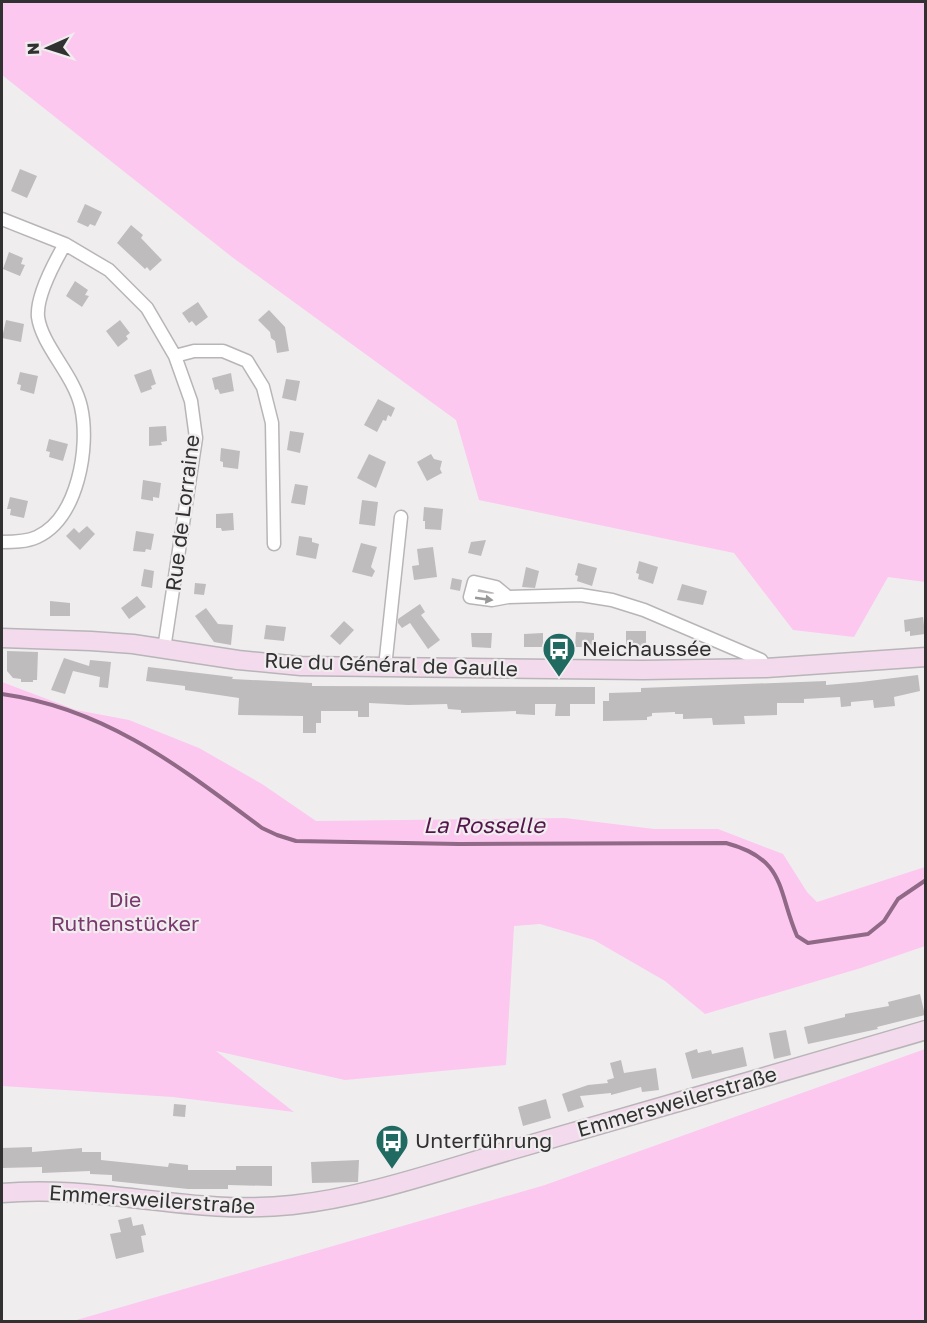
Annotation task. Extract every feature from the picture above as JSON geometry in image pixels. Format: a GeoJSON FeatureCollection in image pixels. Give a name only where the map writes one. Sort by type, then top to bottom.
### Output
{"type":"FeatureCollection","features":[{"type":"Feature","properties":{"kind":"main road","name":"Rue du Général de Gaulle"},"geometry":{"type":"LineString","coordinates":[[2,638],[91,641],[301,666],[643,670],[766,668],[926,657]]}},
{"type":"Feature","properties":{"kind":"main road","name":"Emmersweilerstraße"},"geometry":{"type":"LineString","coordinates":[[2,1193],[67,1193],[212,1206],[281,1206],[327,1200],[382,1187],[615,1121],[926,1030]]}},
{"type":"Feature","properties":{"kind":"street","name":"Rue de Lorraine"},"geometry":{"type":"LineString","coordinates":[[2,219],[64,244],[109,270],[147,308],[175,356],[190,401],[196,438],[164,648]]}},
{"type":"Feature","properties":{"kind":"street"},"geometry":{"type":"LineString","coordinates":[[2,542],[15,543],[36,538],[49,530],[61,518],[78,482],[83,446],[81,406],[73,384],[44,333],[38,316],[39,298],[64,244]]}},
{"type":"Feature","properties":{"kind":"street"},"geometry":{"type":"LineString","coordinates":[[175,356],[194,351],[223,351],[247,361],[263,387],[272,423],[273,544]]}},
{"type":"Feature","properties":{"kind":"street"},"geometry":{"type":"LineString","coordinates":[[385,667],[401,517]]}},
{"type":"Feature","properties":{"kind":"street"},"geometry":{"type":"LineString","coordinates":[[508,597],[581,595],[612,600],[644,610],[761,660],[766,668]]}},
{"type":"Feature","properties":{"kind":"green space"},"geometry":{"type":"Polygon","coordinates":[[[2,2],[925,2],[925,582],[888,577],[854,637],[793,630],[734,553],[479,500],[456,420],[232,257],[2,75],[2,2]]]}},
{"type":"Feature","properties":{"kind":"green space","name":"Die Ruthenstücker"},"geometry":{"type":"Polygon","coordinates":[[[2,682],[76,710],[129,720],[199,748],[262,784],[316,821],[565,818],[654,829],[718,829],[783,854],[807,892],[817,902],[925,867],[925,946],[861,968],[705,1014],[665,981],[594,940],[540,924],[514,926],[506,1065],[345,1080],[216,1051],[294,1112],[173,1097],[2,1086],[2,682]]]}},
{"type":"Feature","properties":{"kind":"green space"},"geometry":{"type":"Polygon","coordinates":[[[925,1049],[925,1321],[73,1321],[545,1185],[925,1049]]]}},
{"type":"Feature","properties":{"kind":"building"},"geometry":{"type":"Polygon","coordinates":[[[20,169],[37,176],[27,198],[11,191],[20,169]]]}},
{"type":"Feature","properties":{"kind":"building"},"geometry":{"type":"Polygon","coordinates":[[[85,204],[102,212],[95,226],[90,224],[88,227],[77,222],[85,204]]]}},
{"type":"Feature","properties":{"kind":"building"},"geometry":{"type":"Polygon","coordinates":[[[131,225],[143,235],[141,238],[162,260],[150,271],[117,243],[131,225]]]}},
{"type":"Feature","properties":{"kind":"building"},"geometry":{"type":"Polygon","coordinates":[[[9,252],[23,258],[21,264],[25,265],[20,276],[3,269],[9,252]]]}},
{"type":"Feature","properties":{"kind":"building"},"geometry":{"type":"Polygon","coordinates":[[[75,281],[88,290],[85,295],[89,296],[82,307],[66,296],[75,281]]]}},
{"type":"Feature","properties":{"kind":"building"},"geometry":{"type":"Polygon","coordinates":[[[198,302],[208,317],[196,326],[192,321],[189,323],[182,313],[198,302]]]}},
{"type":"Feature","properties":{"kind":"building"},"geometry":{"type":"Polygon","coordinates":[[[269,310],[285,327],[289,351],[277,353],[275,341],[271,338],[270,332],[258,320],[269,310]]]}},
{"type":"Feature","properties":{"kind":"building"},"geometry":{"type":"Polygon","coordinates":[[[6,320],[24,324],[21,342],[2,338],[6,320]]]}},
{"type":"Feature","properties":{"kind":"building"},"geometry":{"type":"Polygon","coordinates":[[[120,320],[130,333],[126,336],[128,339],[118,347],[106,331],[120,320]]]}},
{"type":"Feature","properties":{"kind":"building"},"geometry":{"type":"Polygon","coordinates":[[[151,369],[156,384],[151,386],[152,389],[141,393],[134,375],[151,369]]]}},
{"type":"Feature","properties":{"kind":"building"},"geometry":{"type":"Polygon","coordinates":[[[20,372],[38,376],[34,394],[20,390],[21,385],[17,384],[20,372]]]}},
{"type":"Feature","properties":{"kind":"building"},"geometry":{"type":"Polygon","coordinates":[[[231,373],[234,391],[220,394],[218,389],[215,390],[212,378],[231,373]]]}},
{"type":"Feature","properties":{"kind":"building"},"geometry":{"type":"Polygon","coordinates":[[[286,379],[300,381],[296,401],[282,398],[286,379]]]}},
{"type":"Feature","properties":{"kind":"building"},"geometry":{"type":"Polygon","coordinates":[[[378,399],[395,408],[391,417],[388,415],[386,421],[383,420],[377,432],[364,425],[378,399]]]}},
{"type":"Feature","properties":{"kind":"building"},"geometry":{"type":"Polygon","coordinates":[[[166,426],[167,441],[161,442],[162,445],[149,446],[149,427],[166,426]]]}},
{"type":"Feature","properties":{"kind":"building"},"geometry":{"type":"Polygon","coordinates":[[[290,431],[304,433],[300,453],[287,450],[290,431]]]}},
{"type":"Feature","properties":{"kind":"building"},"geometry":{"type":"Polygon","coordinates":[[[49,439],[68,444],[63,461],[49,457],[50,452],[46,451],[49,439]]]}},
{"type":"Feature","properties":{"kind":"building"},"geometry":{"type":"Polygon","coordinates":[[[221,448],[240,451],[238,469],[223,467],[223,462],[220,461],[221,448]]]}},
{"type":"Feature","properties":{"kind":"building"},"geometry":{"type":"Polygon","coordinates":[[[369,454],[386,462],[376,488],[357,478],[369,454]]]}},
{"type":"Feature","properties":{"kind":"building"},"geometry":{"type":"Polygon","coordinates":[[[431,454],[434,459],[442,461],[440,469],[442,473],[427,481],[417,462],[431,454]]]}},
{"type":"Feature","properties":{"kind":"building"},"geometry":{"type":"Polygon","coordinates":[[[143,480],[161,483],[159,498],[153,497],[153,501],[141,499],[143,480]]]}},
{"type":"Feature","properties":{"kind":"building"},"geometry":{"type":"Polygon","coordinates":[[[295,484],[308,486],[305,505],[291,503],[295,484]]]}},
{"type":"Feature","properties":{"kind":"building"},"geometry":{"type":"Polygon","coordinates":[[[10,497],[28,501],[24,518],[10,515],[11,509],[7,509],[10,497]]]}},
{"type":"Feature","properties":{"kind":"building"},"geometry":{"type":"Polygon","coordinates":[[[362,500],[378,502],[375,526],[359,524],[362,500]]]}},
{"type":"Feature","properties":{"kind":"building"},"geometry":{"type":"Polygon","coordinates":[[[424,507],[443,509],[441,530],[425,529],[424,507]]]}},
{"type":"Feature","properties":{"kind":"building"},"geometry":{"type":"Polygon","coordinates":[[[233,513],[234,530],[222,531],[221,528],[216,528],[216,514],[233,513]]]}},
{"type":"Feature","properties":{"kind":"building"},"geometry":{"type":"Polygon","coordinates":[[[87,526],[95,534],[80,550],[66,536],[74,528],[79,533],[87,526]]]}},
{"type":"Feature","properties":{"kind":"building"},"geometry":{"type":"Polygon","coordinates":[[[136,531],[154,534],[151,550],[133,551],[136,531]]]}},
{"type":"Feature","properties":{"kind":"building"},"geometry":{"type":"Polygon","coordinates":[[[299,536],[312,538],[312,542],[319,544],[316,559],[296,555],[299,536]]]}},
{"type":"Feature","properties":{"kind":"building"},"geometry":{"type":"Polygon","coordinates":[[[486,540],[481,556],[468,553],[471,542],[486,540]]]}},
{"type":"Feature","properties":{"kind":"building"},"geometry":{"type":"Polygon","coordinates":[[[361,543],[377,547],[371,567],[375,571],[372,577],[352,572],[361,543]]]}},
{"type":"Feature","properties":{"kind":"building"},"geometry":{"type":"Polygon","coordinates":[[[433,547],[437,577],[414,580],[412,566],[419,565],[417,549],[433,547]]]}},
{"type":"Feature","properties":{"kind":"building"},"geometry":{"type":"Polygon","coordinates":[[[639,561],[658,567],[653,584],[638,579],[639,574],[636,573],[639,561]]]}},
{"type":"Feature","properties":{"kind":"building"},"geometry":{"type":"Polygon","coordinates":[[[578,563],[597,568],[592,586],[577,581],[578,576],[575,575],[578,563]]]}},
{"type":"Feature","properties":{"kind":"building"},"geometry":{"type":"Polygon","coordinates":[[[526,567],[539,571],[535,588],[522,587],[526,567]]]}},
{"type":"Feature","properties":{"kind":"building"},"geometry":{"type":"Polygon","coordinates":[[[144,569],[154,571],[152,588],[141,586],[144,569]]]}},
{"type":"Feature","properties":{"kind":"building"},"geometry":{"type":"Polygon","coordinates":[[[452,578],[462,580],[460,591],[450,589],[452,578]]]}},
{"type":"Feature","properties":{"kind":"building"},"geometry":{"type":"Polygon","coordinates":[[[195,583],[206,584],[204,595],[194,594],[195,583]]]}},
{"type":"Feature","properties":{"kind":"building"},"geometry":{"type":"Polygon","coordinates":[[[682,584],[707,591],[703,605],[677,600],[682,584]]]}},
{"type":"Feature","properties":{"kind":"building"},"geometry":{"type":"Polygon","coordinates":[[[137,596],[146,607],[129,619],[121,608],[137,596]]]}},
{"type":"Feature","properties":{"kind":"building"},"geometry":{"type":"Polygon","coordinates":[[[50,601],[70,603],[70,616],[50,616],[50,601]]]}},
{"type":"Feature","properties":{"kind":"building"},"geometry":{"type":"Polygon","coordinates":[[[420,604],[425,612],[421,615],[440,640],[428,649],[410,623],[402,628],[398,623],[398,619],[420,604]]]}},
{"type":"Feature","properties":{"kind":"building"},"geometry":{"type":"Polygon","coordinates":[[[206,608],[218,624],[233,625],[231,645],[214,642],[195,616],[206,608]]]}},
{"type":"Feature","properties":{"kind":"building"},"geometry":{"type":"Polygon","coordinates":[[[923,617],[925,634],[910,636],[910,631],[905,632],[904,620],[923,617]]]}},
{"type":"Feature","properties":{"kind":"building"},"geometry":{"type":"Polygon","coordinates":[[[344,621],[354,630],[340,645],[330,636],[344,621]]]}},
{"type":"Feature","properties":{"kind":"building"},"geometry":{"type":"Polygon","coordinates":[[[266,625],[286,627],[284,641],[264,639],[266,625]]]}},
{"type":"Feature","properties":{"kind":"building"},"geometry":{"type":"Polygon","coordinates":[[[626,631],[646,631],[646,646],[626,646],[626,631]]]}},
{"type":"Feature","properties":{"kind":"building"},"geometry":{"type":"Polygon","coordinates":[[[576,632],[594,633],[594,647],[575,647],[576,632]]]}},
{"type":"Feature","properties":{"kind":"building"},"geometry":{"type":"Polygon","coordinates":[[[471,633],[492,633],[491,648],[472,647],[471,633]]]}},
{"type":"Feature","properties":{"kind":"building"},"geometry":{"type":"Polygon","coordinates":[[[543,633],[543,647],[524,647],[524,634],[543,633]]]}},
{"type":"Feature","properties":{"kind":"building"},"geometry":{"type":"Polygon","coordinates":[[[7,651],[38,652],[37,680],[21,682],[21,679],[13,678],[7,671],[7,651]]]}},
{"type":"Feature","properties":{"kind":"building"},"geometry":{"type":"Polygon","coordinates":[[[64,658],[89,666],[90,660],[111,662],[108,688],[99,687],[100,677],[73,671],[65,694],[51,690],[64,658]]]}},
{"type":"Feature","properties":{"kind":"building"},"geometry":{"type":"Polygon","coordinates":[[[148,667],[233,677],[232,679],[312,683],[312,686],[595,687],[595,704],[570,704],[570,716],[555,716],[556,704],[535,704],[535,715],[516,714],[516,711],[461,713],[461,710],[448,709],[447,704],[369,703],[369,717],[358,717],[358,711],[321,711],[321,723],[316,723],[316,733],[303,733],[303,716],[238,715],[239,698],[185,690],[185,686],[146,681],[148,667]]]}},
{"type":"Feature","properties":{"kind":"building"},"geometry":{"type":"Polygon","coordinates":[[[918,675],[920,691],[894,697],[895,706],[874,708],[873,700],[851,702],[851,706],[841,707],[840,697],[804,699],[804,703],[777,703],[777,715],[744,716],[745,724],[713,725],[712,718],[683,719],[683,714],[675,714],[675,712],[652,713],[647,720],[603,721],[603,701],[609,701],[609,693],[641,692],[641,688],[826,681],[826,685],[918,675]]]}},
{"type":"Feature","properties":{"kind":"building"},"geometry":{"type":"Polygon","coordinates":[[[920,994],[925,1015],[877,1027],[878,1029],[808,1044],[804,1027],[845,1017],[845,1014],[889,1006],[888,1002],[920,994]]]}},
{"type":"Feature","properties":{"kind":"building"},"geometry":{"type":"Polygon","coordinates":[[[786,1030],[791,1055],[774,1059],[769,1033],[786,1030]]]}},
{"type":"Feature","properties":{"kind":"building"},"geometry":{"type":"Polygon","coordinates":[[[743,1047],[747,1066],[692,1079],[685,1053],[697,1049],[698,1053],[711,1050],[712,1054],[743,1047]]]}},
{"type":"Feature","properties":{"kind":"building"},"geometry":{"type":"Polygon","coordinates":[[[621,1060],[624,1073],[656,1068],[659,1090],[642,1092],[641,1087],[611,1095],[611,1093],[580,1096],[584,1107],[568,1112],[562,1094],[588,1085],[608,1083],[607,1080],[614,1078],[610,1063],[621,1060]]]}},
{"type":"Feature","properties":{"kind":"building"},"geometry":{"type":"Polygon","coordinates":[[[546,1099],[551,1118],[523,1126],[518,1107],[546,1099]]]}},
{"type":"Feature","properties":{"kind":"building"},"geometry":{"type":"Polygon","coordinates":[[[174,1104],[186,1105],[185,1117],[173,1116],[174,1104]]]}},
{"type":"Feature","properties":{"kind":"building"},"geometry":{"type":"Polygon","coordinates":[[[32,1147],[32,1152],[82,1148],[82,1152],[101,1152],[101,1160],[168,1167],[169,1163],[188,1165],[188,1170],[236,1170],[236,1166],[272,1166],[272,1186],[228,1185],[228,1189],[188,1189],[112,1181],[112,1175],[90,1174],[90,1171],[42,1173],[42,1167],[2,1168],[2,1148],[32,1147]]]}},
{"type":"Feature","properties":{"kind":"building"},"geometry":{"type":"Polygon","coordinates":[[[359,1160],[358,1182],[312,1183],[311,1162],[359,1160]]]}},
{"type":"Feature","properties":{"kind":"building"},"geometry":{"type":"Polygon","coordinates":[[[131,1217],[133,1226],[143,1224],[146,1235],[141,1236],[144,1252],[116,1259],[110,1234],[121,1232],[118,1220],[131,1217]]]}},
{"type":"Feature","properties":{"kind":"waterway","name":"La Rosselle"},"geometry":{"type":"LineString","coordinates":[[2,694],[40,702],[109,727],[141,744],[202,783],[262,828],[296,841],[459,844],[726,843],[760,858],[770,867],[782,890],[797,936],[808,943],[868,934],[884,921],[898,899],[926,880]]}},
{"type":"Feature","properties":{"kind":"place","name":"Neichaussée"},"geometry":{"type":"Point","coordinates":[559,678]}},
{"type":"Feature","properties":{"kind":"place","name":"Unterführung"},"geometry":{"type":"Point","coordinates":[392,1170]}}]}
